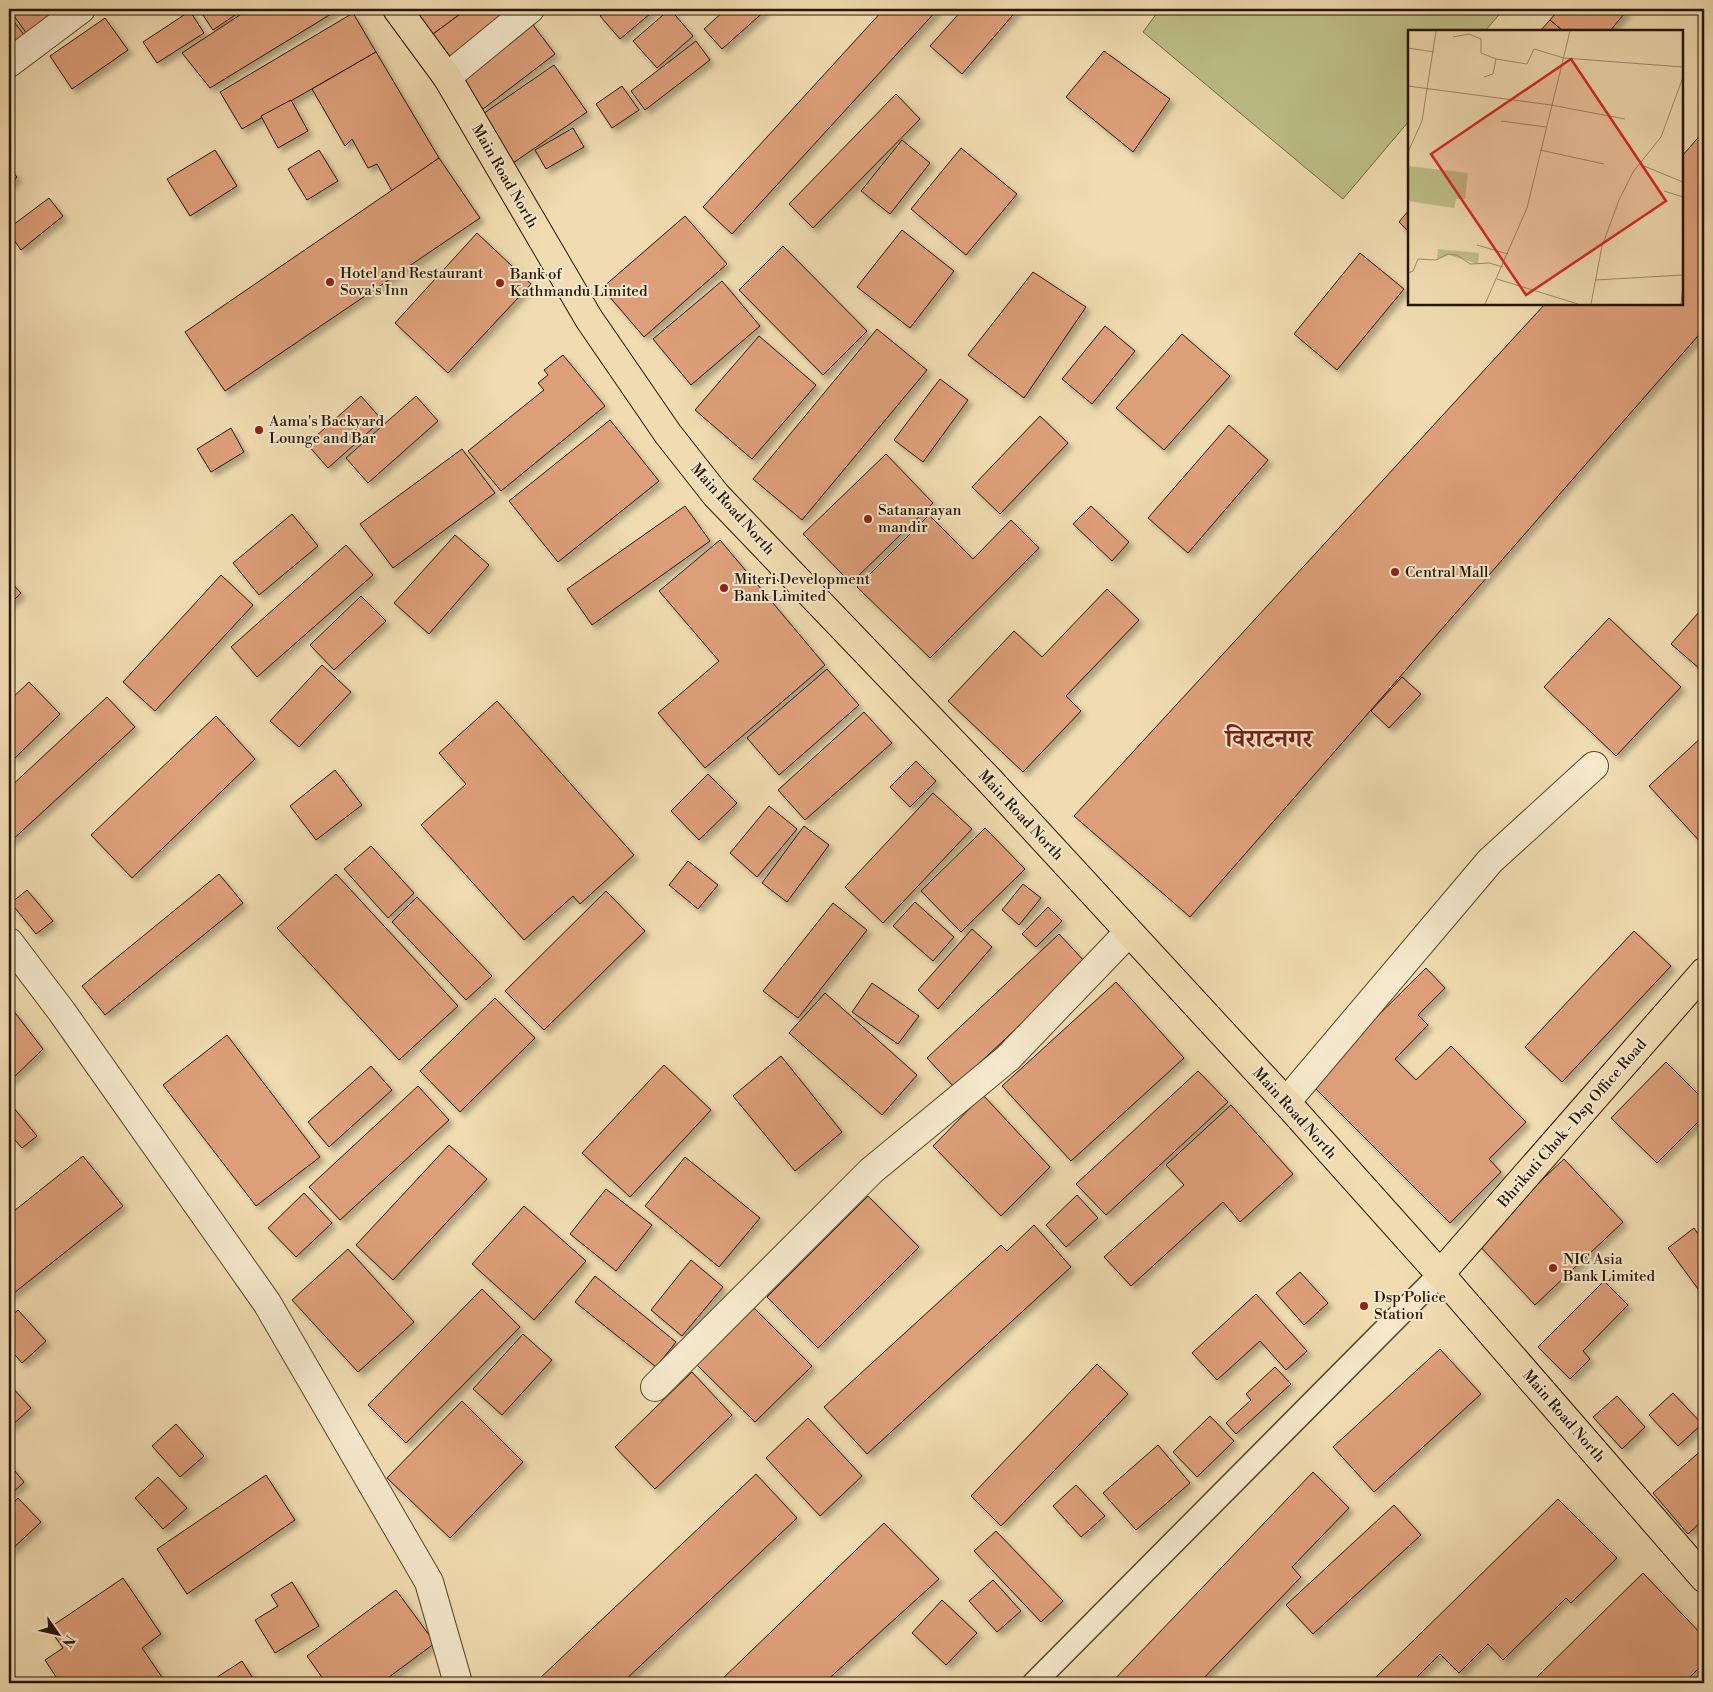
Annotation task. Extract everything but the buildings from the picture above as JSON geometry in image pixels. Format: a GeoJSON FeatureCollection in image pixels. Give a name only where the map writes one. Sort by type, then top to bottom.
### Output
{"type":"FeatureCollection","features":[{"type":"Feature","properties":{"kind":"main road","name":"Main Road North"},"geometry":{"type":"LineString","coordinates":[[397,9],[447,77],[589,319],[668,434],[716,495],[990,781],[1128,933],[1286,1102],[1440,1274],[1704,1578]]}},
{"type":"Feature","properties":{"kind":"main road","name":"Bhrikuti Chok - Dsp Office Road"},"geometry":{"type":"LineString","coordinates":[[1440,1274],[1704,972]]}},
{"type":"Feature","properties":{"kind":"street"},"geometry":{"type":"LineString","coordinates":[[9,62],[81,9]]}},
{"type":"Feature","properties":{"kind":"street"},"geometry":{"type":"LineString","coordinates":[[447,77],[530,9]]}},
{"type":"Feature","properties":{"kind":"street"},"geometry":{"type":"LineString","coordinates":[[1286,1102],[1490,861],[1594,766]]}},
{"type":"Feature","properties":{"kind":"street"},"geometry":{"type":"LineString","coordinates":[[655,1386],[871,1171],[1008,1058],[1128,933]]}},
{"type":"Feature","properties":{"kind":"street"},"geometry":{"type":"LineString","coordinates":[[9,942],[68,1020],[267,1302],[429,1582],[453,1681]]}},
{"type":"Feature","properties":{"kind":"lane"},"geometry":{"type":"LineString","coordinates":[[1034,1683],[1440,1274]]}},
{"type":"Feature","properties":{"kind":"green space"},"geometry":{"type":"Polygon","coordinates":[[[1160,9],[1504,9],[1486,30],[1408,30],[1408,122],[1343,199],[1143,32],[1160,9]]]}},
{"type":"Feature","properties":{"kind":"place","name":"Hotel and Restaurant Sova's Inn"},"geometry":{"type":"Point","coordinates":[330,282]}},
{"type":"Feature","properties":{"kind":"place","name":"Bank of Kathmandu Limited"},"geometry":{"type":"Point","coordinates":[500,283]}},
{"type":"Feature","properties":{"kind":"place","name":"Aama's Backyard Lounge and Bar"},"geometry":{"type":"Point","coordinates":[259,430]}},
{"type":"Feature","properties":{"kind":"place","name":"Satanarayan mandir"},"geometry":{"type":"Point","coordinates":[868,519]}},
{"type":"Feature","properties":{"kind":"place","name":"Central Mall"},"geometry":{"type":"Point","coordinates":[1395,572]}},
{"type":"Feature","properties":{"kind":"place","name":"Miteri Development Bank Limited"},"geometry":{"type":"Point","coordinates":[724,588]}},
{"type":"Feature","properties":{"kind":"place","name":"NIC Asia Bank Limited"},"geometry":{"type":"Point","coordinates":[1553,1268]}},
{"type":"Feature","properties":{"kind":"place","name":"Dsp Police Station"},"geometry":{"type":"Point","coordinates":[1364,1306]}},
{"type":"Feature","properties":{"kind":"district","name":"विराटनगर"},"geometry":{"type":"Point","coordinates":[1269,738]}}]}
